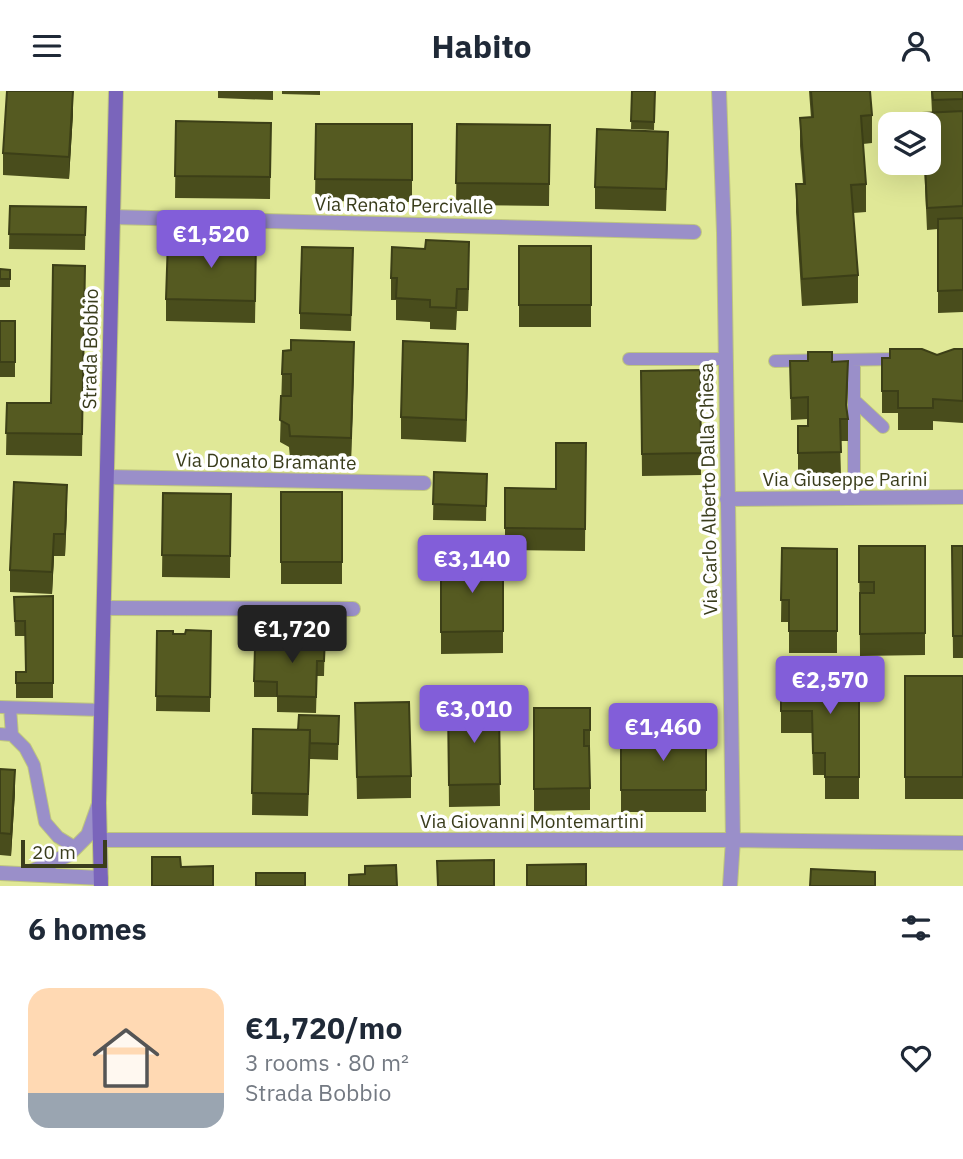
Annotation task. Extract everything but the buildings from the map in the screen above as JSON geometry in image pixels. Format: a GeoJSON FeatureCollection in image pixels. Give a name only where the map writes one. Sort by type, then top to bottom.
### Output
{"type":"FeatureCollection","features":[{"type":"Feature","properties":{"kind":"main road","name":"Strada Bobbio"},"geometry":{"type":"LineString","coordinates":[[101,882],[99,803],[116,91]]}},
{"type":"Feature","properties":{"kind":"street","name":"Via Carlo Alberto Dalla Chiesa"},"geometry":{"type":"LineString","coordinates":[[719,91],[724,233],[733,841],[730,886]]}},
{"type":"Feature","properties":{"kind":"street","name":"Via Renato Percivalle"},"geometry":{"type":"LineString","coordinates":[[113,217],[694,232]]}},
{"type":"Feature","properties":{"kind":"street","name":"Via Donato Bramante"},"geometry":{"type":"LineString","coordinates":[[107,477],[424,483]]}},
{"type":"Feature","properties":{"kind":"street","name":"Via Giuseppe Parini"},"geometry":{"type":"LineString","coordinates":[[727,499],[963,498]]}},
{"type":"Feature","properties":{"kind":"street"},"geometry":{"type":"LineString","coordinates":[[104,608],[354,609]]}},
{"type":"Feature","properties":{"kind":"street"},"geometry":{"type":"LineString","coordinates":[[26,880],[76,848],[88,835],[99,803]]}},
{"type":"Feature","properties":{"kind":"street","name":"Via Giovanni Montemartini"},"geometry":{"type":"LineString","coordinates":[[100,840],[963,843]]}},
{"type":"Feature","properties":{"kind":"street"},"geometry":{"type":"LineString","coordinates":[[0,873],[26,880],[101,882]]}},
{"type":"Feature","properties":{"kind":"lane"},"geometry":{"type":"LineString","coordinates":[[629,359],[726,359]]}},
{"type":"Feature","properties":{"kind":"lane"},"geometry":{"type":"LineString","coordinates":[[775,361],[908,359]]}},
{"type":"Feature","properties":{"kind":"lane"},"geometry":{"type":"LineString","coordinates":[[854,360],[854,498]]}},
{"type":"Feature","properties":{"kind":"lane"},"geometry":{"type":"LineString","coordinates":[[854,400],[883,427]]}},
{"type":"Feature","properties":{"kind":"lane"},"geometry":{"type":"LineString","coordinates":[[76,848],[58,837],[45,822],[34,765],[25,748],[6,734],[5,708],[102,711]]}}]}
